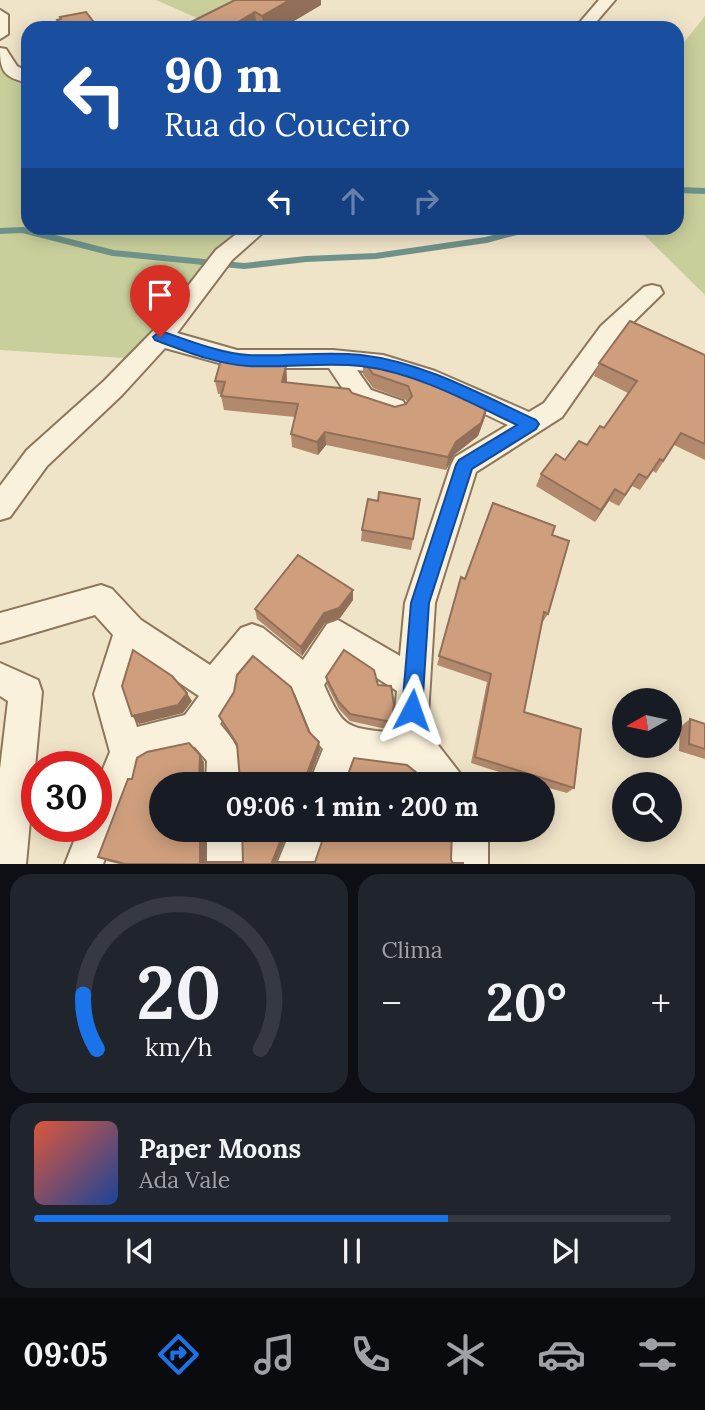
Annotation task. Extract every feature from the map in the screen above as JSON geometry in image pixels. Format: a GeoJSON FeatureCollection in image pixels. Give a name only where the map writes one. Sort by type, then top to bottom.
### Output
{"type":"FeatureCollection","features":[{"type":"Feature","properties":{"kind":"street"},"geometry":{"type":"LineString","coordinates":[[589,21],[607,0]]}},
{"type":"Feature","properties":{"kind":"street"},"geometry":{"type":"LineString","coordinates":[[0,15],[0,34]]}},
{"type":"Feature","properties":{"kind":"street"},"geometry":{"type":"LineString","coordinates":[[0,53],[11,70],[21,75]]}},
{"type":"Feature","properties":{"kind":"street"},"geometry":{"type":"LineString","coordinates":[[0,508],[37,458],[113,388],[160,337],[224,255],[248,235]]}},
{"type":"Feature","properties":{"kind":"street"},"geometry":{"type":"LineString","coordinates":[[437,772],[410,736],[420,603],[465,465],[553,410],[609,332],[652,293]]}},
{"type":"Feature","properties":{"kind":"street"},"geometry":{"type":"LineString","coordinates":[[160,337],[208,353],[246,360],[361,361],[421,375],[531,424]]}},
{"type":"Feature","properties":{"kind":"street"},"geometry":{"type":"LineString","coordinates":[[337,360],[362,397],[395,408]]}},
{"type":"Feature","properties":{"kind":"street"},"geometry":{"type":"LineString","coordinates":[[0,628],[101,599],[130,631],[222,692]]}},
{"type":"Feature","properties":{"kind":"street"},"geometry":{"type":"LineString","coordinates":[[127,752],[110,694],[130,631]]}},
{"type":"Feature","properties":{"kind":"street"},"geometry":{"type":"LineString","coordinates":[[307,683],[338,635],[414,683]]}},
{"type":"Feature","properties":{"kind":"street"},"geometry":{"type":"LineString","coordinates":[[195,730],[222,692],[221,678],[252,639],[307,683],[325,726],[342,744],[423,754]]}},
{"type":"Feature","properties":{"kind":"street"},"geometry":{"type":"LineString","coordinates":[[0,679],[26,692],[5,862]]}},
{"type":"Feature","properties":{"kind":"street"},"geometry":{"type":"LineString","coordinates":[[84,864],[127,752],[146,740],[195,730],[207,735],[224,755],[224,772]]}},
{"type":"Feature","properties":{"kind":"street"},"geometry":{"type":"LineString","coordinates":[[332,772],[342,744]]}},
{"type":"Feature","properties":{"kind":"street"},"geometry":{"type":"LineString","coordinates":[[225,842],[226,864]]}},
{"type":"Feature","properties":{"kind":"street"},"geometry":{"type":"LineString","coordinates":[[296,864],[304,842]]}},
{"type":"Feature","properties":{"kind":"street"},"geometry":{"type":"LineString","coordinates":[[469,864],[470,842]]}},
{"type":"Feature","properties":{"kind":"green space"},"geometry":{"type":"Polygon","coordinates":[[[156,0],[263,0],[221,21],[204,21],[156,0]]]}},
{"type":"Feature","properties":{"kind":"green space"},"geometry":{"type":"Polygon","coordinates":[[[705,16],[705,295],[644,235],[684,235],[684,42],[705,16]]]}},
{"type":"Feature","properties":{"kind":"green space"},"geometry":{"type":"Polygon","coordinates":[[[0,53],[3,61],[21,73],[21,235],[251,235],[140,359],[0,350],[0,53]]]}},
{"type":"Feature","properties":{"kind":"building"},"geometry":{"type":"Polygon","coordinates":[[[235,0],[290,0],[262,16],[255,12],[240,21],[193,21],[235,0]]]}},
{"type":"Feature","properties":{"kind":"building"},"geometry":{"type":"Polygon","coordinates":[[[86,12],[93,21],[58,21],[60,17],[86,12]]]}},
{"type":"Feature","properties":{"kind":"building"},"geometry":{"type":"Polygon","coordinates":[[[630,321],[705,355],[705,444],[681,433],[663,461],[660,459],[647,478],[639,474],[625,495],[615,489],[601,510],[541,474],[556,454],[565,460],[579,441],[587,445],[600,426],[604,428],[637,381],[599,363],[630,321]]]}},
{"type":"Feature","properties":{"kind":"building"},"geometry":{"type":"Polygon","coordinates":[[[222,356],[273,361],[272,365],[286,366],[282,382],[349,389],[352,393],[395,407],[406,404],[412,396],[408,386],[373,374],[363,360],[377,362],[416,373],[488,404],[481,423],[456,442],[448,457],[325,432],[317,442],[291,434],[298,404],[221,396],[225,382],[215,381],[222,356]]]}},
{"type":"Feature","properties":{"kind":"building"},"geometry":{"type":"Polygon","coordinates":[[[379,492],[420,499],[413,539],[362,530],[368,499],[378,501],[379,492]]]}},
{"type":"Feature","properties":{"kind":"building"},"geometry":{"type":"Polygon","coordinates":[[[493,503],[555,526],[552,535],[569,541],[548,614],[544,612],[524,712],[581,729],[574,788],[555,782],[555,772],[523,772],[475,757],[491,674],[439,656],[461,577],[465,579],[493,503]]]}},
{"type":"Feature","properties":{"kind":"building"},"geometry":{"type":"Polygon","coordinates":[[[298,555],[353,590],[339,608],[324,613],[301,647],[255,609],[298,555]]]}},
{"type":"Feature","properties":{"kind":"building"},"geometry":{"type":"Polygon","coordinates":[[[133,650],[172,676],[187,693],[178,705],[132,716],[122,686],[133,650]]]}},
{"type":"Feature","properties":{"kind":"building"},"geometry":{"type":"Polygon","coordinates":[[[344,650],[374,670],[378,685],[391,686],[394,704],[392,722],[350,714],[338,701],[326,677],[344,650]]]}},
{"type":"Feature","properties":{"kind":"building"},"geometry":{"type":"Polygon","coordinates":[[[253,656],[291,687],[309,732],[319,742],[308,772],[239,772],[237,744],[219,716],[234,692],[237,675],[253,656]]]}},
{"type":"Feature","properties":{"kind":"building"},"geometry":{"type":"Polygon","coordinates":[[[690,719],[705,724],[705,749],[689,744],[690,719]]]}},
{"type":"Feature","properties":{"kind":"building"},"geometry":{"type":"Polygon","coordinates":[[[189,743],[200,755],[199,772],[149,772],[149,842],[200,842],[200,862],[243,862],[242,842],[280,842],[272,862],[315,862],[322,842],[452,842],[451,860],[453,863],[463,864],[125,864],[98,857],[104,842],[112,842],[112,821],[128,779],[132,779],[137,758],[147,752],[189,743]]]}},
{"type":"Feature","properties":{"kind":"building"},"geometry":{"type":"Polygon","coordinates":[[[354,758],[407,765],[415,772],[349,772],[354,758]]]}},
{"type":"Feature","properties":{"kind":"waterway"},"geometry":{"type":"LineString","coordinates":[[684,190],[705,191]]}},
{"type":"Feature","properties":{"kind":"waterway"},"geometry":{"type":"LineString","coordinates":[[0,231],[21,230]]}},
{"type":"Feature","properties":{"kind":"waterway"},"geometry":{"type":"LineString","coordinates":[[43,235],[113,253],[244,266],[306,259],[376,256],[505,235]]}},
{"type":"Feature","properties":{"kind":"route"},"geometry":{"type":"LineString","coordinates":[[160,337],[208,353],[246,360],[361,361],[411,372],[440,382],[531,424],[465,465],[420,603],[412,710]]}}]}
